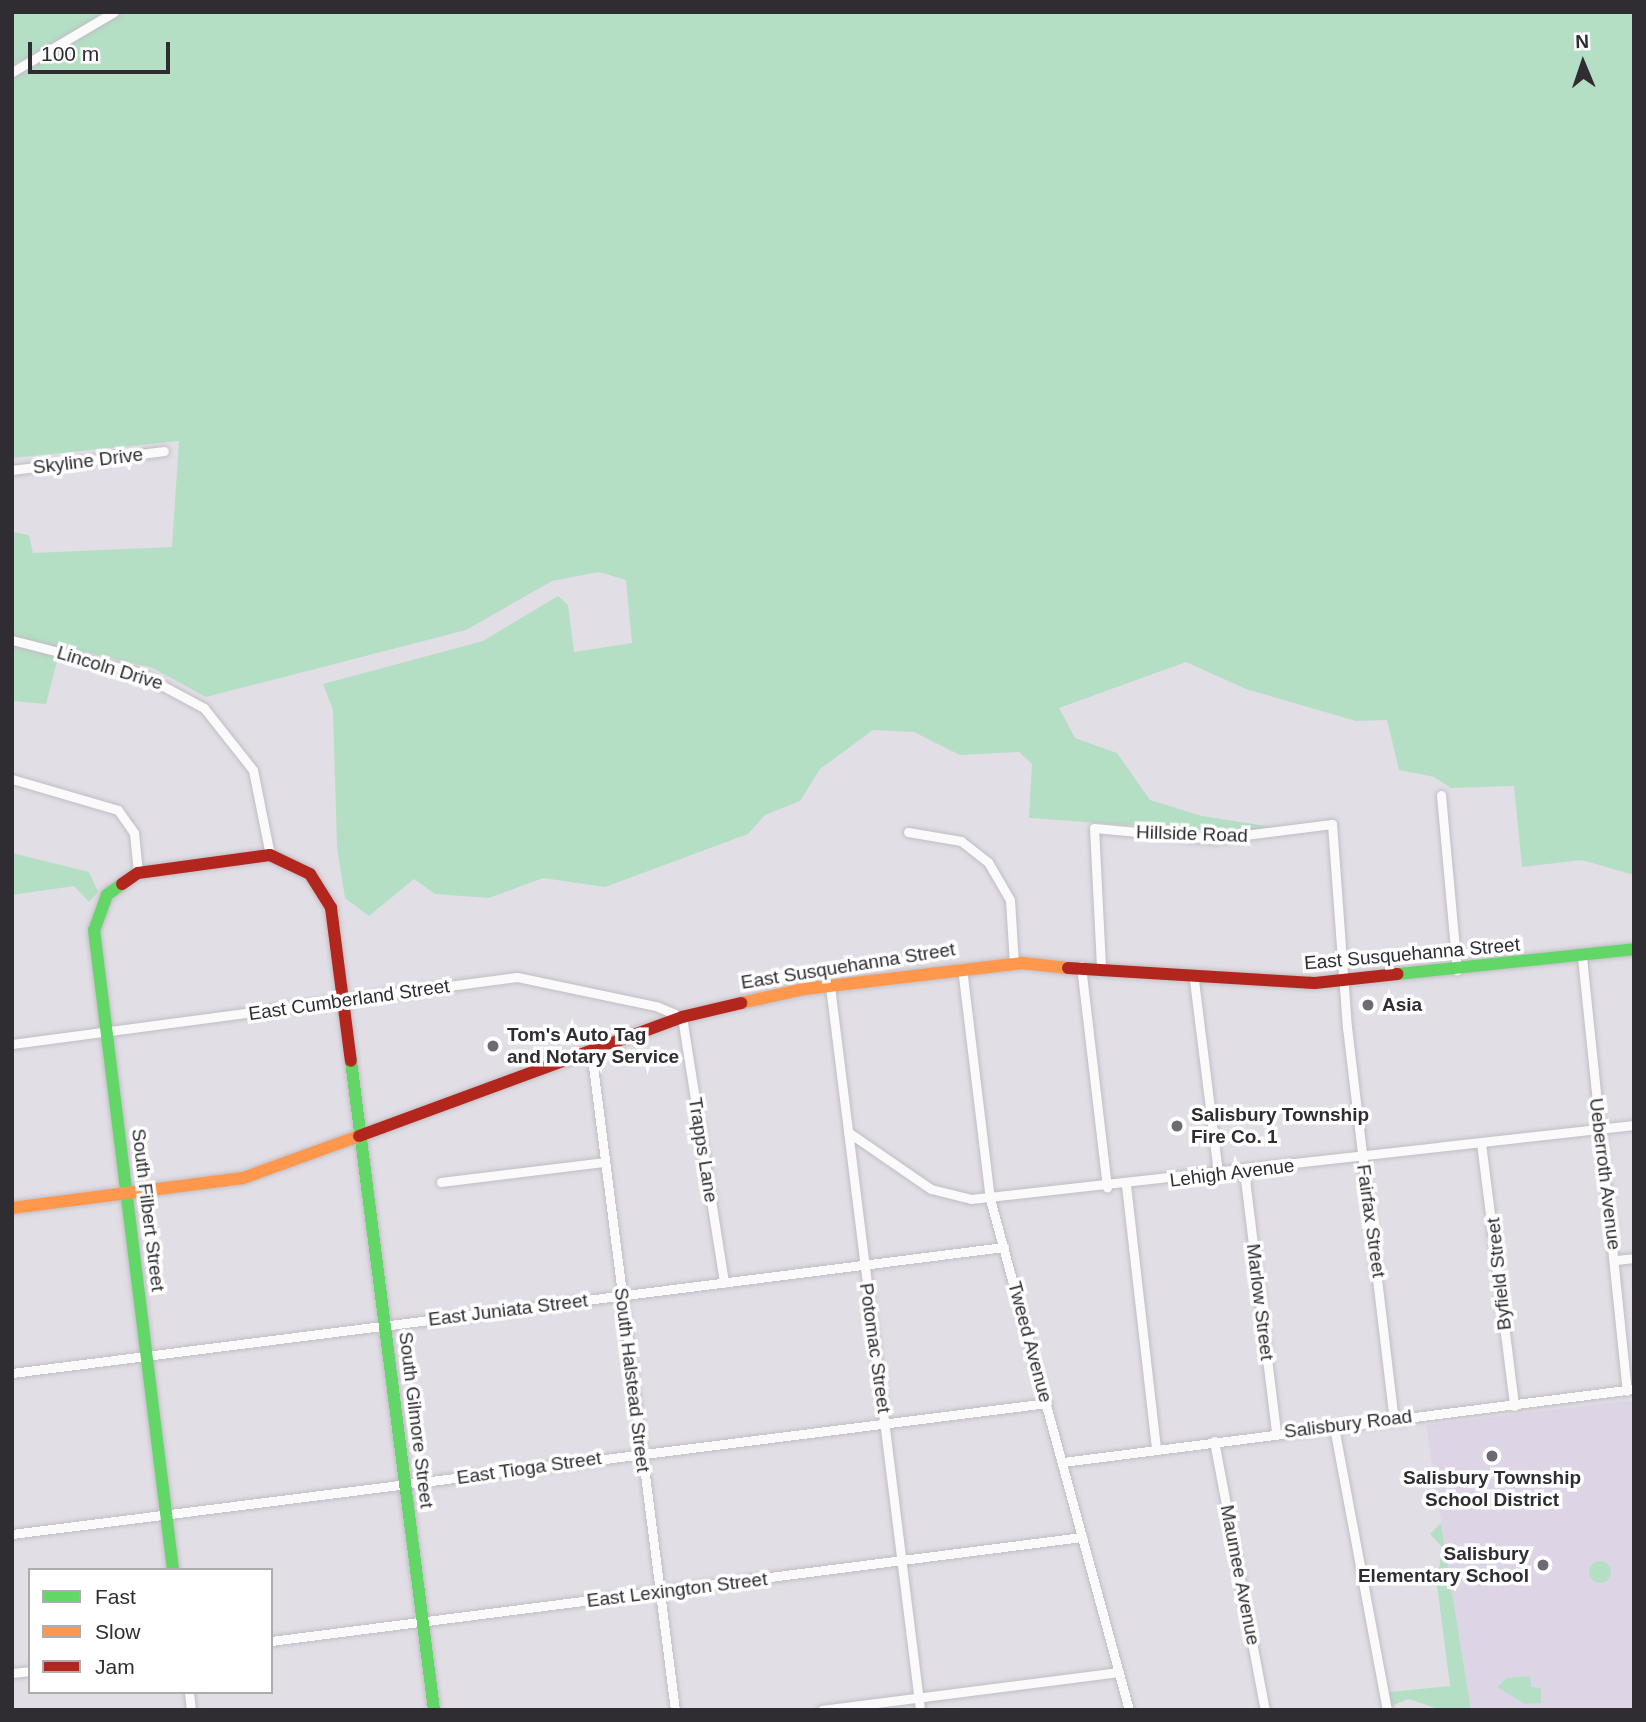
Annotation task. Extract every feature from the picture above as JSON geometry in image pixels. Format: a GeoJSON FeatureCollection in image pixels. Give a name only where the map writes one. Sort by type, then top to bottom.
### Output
{"type":"FeatureCollection","features":[{"type":"Feature","properties":{"kind":"street"},"geometry":{"type":"LineString","coordinates":[[12,72],[114,12]]}},
{"type":"Feature","properties":{"kind":"street","name":"Skyline Drive"},"geometry":{"type":"LineString","coordinates":[[12,470],[164,451]]}},
{"type":"Feature","properties":{"kind":"street","name":"Lincoln Drive"},"geometry":{"type":"LineString","coordinates":[[12,640],[137,672],[204,708],[253,770],[270,855]]}},
{"type":"Feature","properties":{"kind":"street"},"geometry":{"type":"LineString","coordinates":[[12,779],[118,810],[134,833],[138,873],[270,855],[299,865],[326,895],[344,1002]]}},
{"type":"Feature","properties":{"kind":"street"},"geometry":{"type":"LineString","coordinates":[[1441,795],[1457,970]]}},
{"type":"Feature","properties":{"kind":"street","name":"Hillside Road"},"geometry":{"type":"LineString","coordinates":[[1101,966],[1094,828],[1213,839],[1332,824]]}},
{"type":"Feature","properties":{"kind":"street","name":"Fairfax Street"},"geometry":{"type":"LineString","coordinates":[[1332,824],[1342,981],[1394,1419]]}},
{"type":"Feature","properties":{"kind":"street"},"geometry":{"type":"LineString","coordinates":[[908,832],[961,841],[988,862],[1010,901],[1014,963]]}},
{"type":"Feature","properties":{"kind":"street","name":"South Filbert Street"},"geometry":{"type":"LineString","coordinates":[[138,873],[107,895],[96,917],[105,1032],[173,1568]]}},
{"type":"Feature","properties":{"kind":"street","name":"East Susquehanna Street"},"geometry":{"type":"LineString","coordinates":[[12,1208],[243,1178],[682,1017],[830,986],[1014,963],[1080,964],[1194,980],[1342,981],[1582,957],[1634,949]]}},
{"type":"Feature","properties":{"kind":"street","name":"Ueberroth Avenue"},"geometry":{"type":"LineString","coordinates":[[1582,957],[1630,1390]]}},
{"type":"Feature","properties":{"kind":"street"},"geometry":{"type":"LineString","coordinates":[[1080,964],[1107,1187]]}},
{"type":"Feature","properties":{"kind":"street","name":"Tweed Avenue"},"geometry":{"type":"LineString","coordinates":[[962,968],[990,1199],[1129,1710]]}},
{"type":"Feature","properties":{"kind":"street","name":"East Cumberland Street"},"geometry":{"type":"LineString","coordinates":[[12,1044],[528,978],[682,1017]]}},
{"type":"Feature","properties":{"kind":"street"},"geometry":{"type":"LineString","coordinates":[[1194,980],[1218,1174]]}},
{"type":"Feature","properties":{"kind":"street","name":"Potomac Street"},"geometry":{"type":"LineString","coordinates":[[830,986],[920,1710]]}},
{"type":"Feature","properties":{"kind":"street","name":"South Gilmore Street"},"geometry":{"type":"LineString","coordinates":[[344,1002],[434,1710]]}},
{"type":"Feature","properties":{"kind":"street","name":"Trapps Lane"},"geometry":{"type":"LineString","coordinates":[[682,1017],[724,1283]]}},
{"type":"Feature","properties":{"kind":"street","name":"South Halstead Street"},"geometry":{"type":"LineString","coordinates":[[591,1050],[676,1710]]}},
{"type":"Feature","properties":{"kind":"street","name":"Lehigh Avenue"},"geometry":{"type":"LineString","coordinates":[[848,1132],[931,1189],[990,1199],[1634,1125]]}},
{"type":"Feature","properties":{"kind":"street","name":"Byfield Street"},"geometry":{"type":"LineString","coordinates":[[1481,1143],[1514,1406]]}},
{"type":"Feature","properties":{"kind":"street"},"geometry":{"type":"LineString","coordinates":[[441,1182],[605,1162]]}},
{"type":"Feature","properties":{"kind":"street","name":"Marlow Street"},"geometry":{"type":"LineString","coordinates":[[1244,1171],[1276,1433]]}},
{"type":"Feature","properties":{"kind":"street"},"geometry":{"type":"LineString","coordinates":[[1126,1185],[1156,1448]]}},
{"type":"Feature","properties":{"kind":"street","name":"East Juniata Street"},"geometry":{"type":"LineString","coordinates":[[12,1373],[1004,1247]]}},
{"type":"Feature","properties":{"kind":"street"},"geometry":{"type":"LineString","coordinates":[[1616,1260],[1634,1258]]}},
{"type":"Feature","properties":{"kind":"street","name":"Salisbury Road"},"geometry":{"type":"LineString","coordinates":[[1063,1462],[1156,1448],[1630,1390]]}},
{"type":"Feature","properties":{"kind":"street","name":"East Tioga Street"},"geometry":{"type":"LineString","coordinates":[[12,1534],[1047,1404]]}},
{"type":"Feature","properties":{"kind":"street"},"geometry":{"type":"LineString","coordinates":[[1334,1427],[1387,1710]]}},
{"type":"Feature","properties":{"kind":"street","name":"Maumee Avenue"},"geometry":{"type":"LineString","coordinates":[[1214,1441],[1265,1710]]}},
{"type":"Feature","properties":{"kind":"street","name":"East Lexington Street"},"geometry":{"type":"LineString","coordinates":[[273,1641],[1082,1537]]}},
{"type":"Feature","properties":{"kind":"street"},"geometry":{"type":"LineString","coordinates":[[822,1710],[1119,1672]]}},
{"type":"Feature","properties":{"kind":"shaded area","name":"Salisbury Elementary School"},"geometry":{"type":"Polygon","coordinates":[[[1634,1400],[1634,1710],[1471,1710],[1426,1425],[1634,1400]]]}},
{"type":"Feature","properties":{"kind":"green space"},"geometry":{"type":"Polygon","coordinates":[[[12,12],[103,12],[55,46],[12,64],[12,12]]]}},
{"type":"Feature","properties":{"kind":"green space"},"geometry":{"type":"Polygon","coordinates":[[[122,12],[1634,12],[1634,875],[1582,860],[1522,867],[1514,786],[1451,788],[1434,777],[1399,770],[1387,720],[1356,721],[1246,689],[1186,662],[1059,708],[1075,738],[1117,753],[1150,800],[1202,816],[1272,827],[1243,833],[1029,818],[1032,764],[1019,752],[960,755],[914,732],[873,730],[820,769],[800,801],[765,815],[748,834],[605,887],[543,878],[489,898],[435,894],[414,879],[369,916],[345,898],[337,847],[333,710],[323,684],[483,641],[558,596],[568,605],[574,652],[632,643],[626,580],[599,572],[552,581],[466,630],[206,697],[153,668],[61,646],[46,704],[12,701],[12,532],[29,535],[33,553],[172,547],[179,441],[12,458],[12,78],[122,12]]]}},
{"type":"Feature","properties":{"kind":"green space"},"geometry":{"type":"Polygon","coordinates":[[[12,853],[89,872],[98,892],[89,902],[74,886],[12,895],[12,853]]]}},
{"type":"Feature","properties":{"kind":"green space"},"geometry":{"type":"Polygon","coordinates":[[[1441,1523],[1471,1710],[1441,1710],[1409,1699],[1391,1706],[1390,1692],[1450,1686],[1437,1585],[1442,1547],[1430,1534],[1441,1523]]]}},
{"type":"Feature","properties":{"kind":"green space"},"geometry":{"type":"Polygon","coordinates":[[[1600,1561],[1608,1564],[1611,1572],[1608,1580],[1600,1583],[1592,1580],[1589,1572],[1592,1564],[1600,1561]]]}},
{"type":"Feature","properties":{"kind":"green space"},"geometry":{"type":"Polygon","coordinates":[[[1530,1676],[1531,1687],[1541,1688],[1541,1703],[1525,1704],[1497,1687],[1507,1678],[1530,1676]]]}},
{"type":"Feature","properties":{"kind":"traffic: fast"},"geometry":{"type":"LineString","coordinates":[[122,884],[107,895],[94,930],[173,1568]]}},
{"type":"Feature","properties":{"kind":"traffic: fast"},"geometry":{"type":"LineString","coordinates":[[1398,974],[1634,949]]}},
{"type":"Feature","properties":{"kind":"traffic: fast"},"geometry":{"type":"LineString","coordinates":[[351,1061],[434,1710]]}},
{"type":"Feature","properties":{"kind":"traffic: slow"},"geometry":{"type":"LineString","coordinates":[[741,1003],[804,989],[1022,963],[1068,968]]}},
{"type":"Feature","properties":{"kind":"traffic: slow"},"geometry":{"type":"LineString","coordinates":[[12,1208],[243,1178],[359,1136]]}},
{"type":"Feature","properties":{"kind":"traffic: jam"},"geometry":{"type":"LineString","coordinates":[[122,884],[138,873],[270,855],[310,874],[331,908],[351,1061]]}},
{"type":"Feature","properties":{"kind":"traffic: jam"},"geometry":{"type":"LineString","coordinates":[[1068,968],[1315,983],[1398,974]]}},
{"type":"Feature","properties":{"kind":"traffic: jam"},"geometry":{"type":"LineString","coordinates":[[359,1136],[682,1017],[741,1003]]}},
{"type":"Feature","properties":{"kind":"place","name":"Asia"},"geometry":{"type":"Point","coordinates":[1368,1005]}},
{"type":"Feature","properties":{"kind":"place","name":"Tom's Auto Tag and Notary Service"},"geometry":{"type":"Point","coordinates":[493,1046]}},
{"type":"Feature","properties":{"kind":"place","name":"Salisbury Township Fire Co. 1"},"geometry":{"type":"Point","coordinates":[1177,1126]}},
{"type":"Feature","properties":{"kind":"place","name":"Salisbury Township School District"},"geometry":{"type":"Point","coordinates":[1492,1456]}},
{"type":"Feature","properties":{"kind":"place","name":"Salisbury Elementary School"},"geometry":{"type":"Point","coordinates":[1543,1565]}}]}
